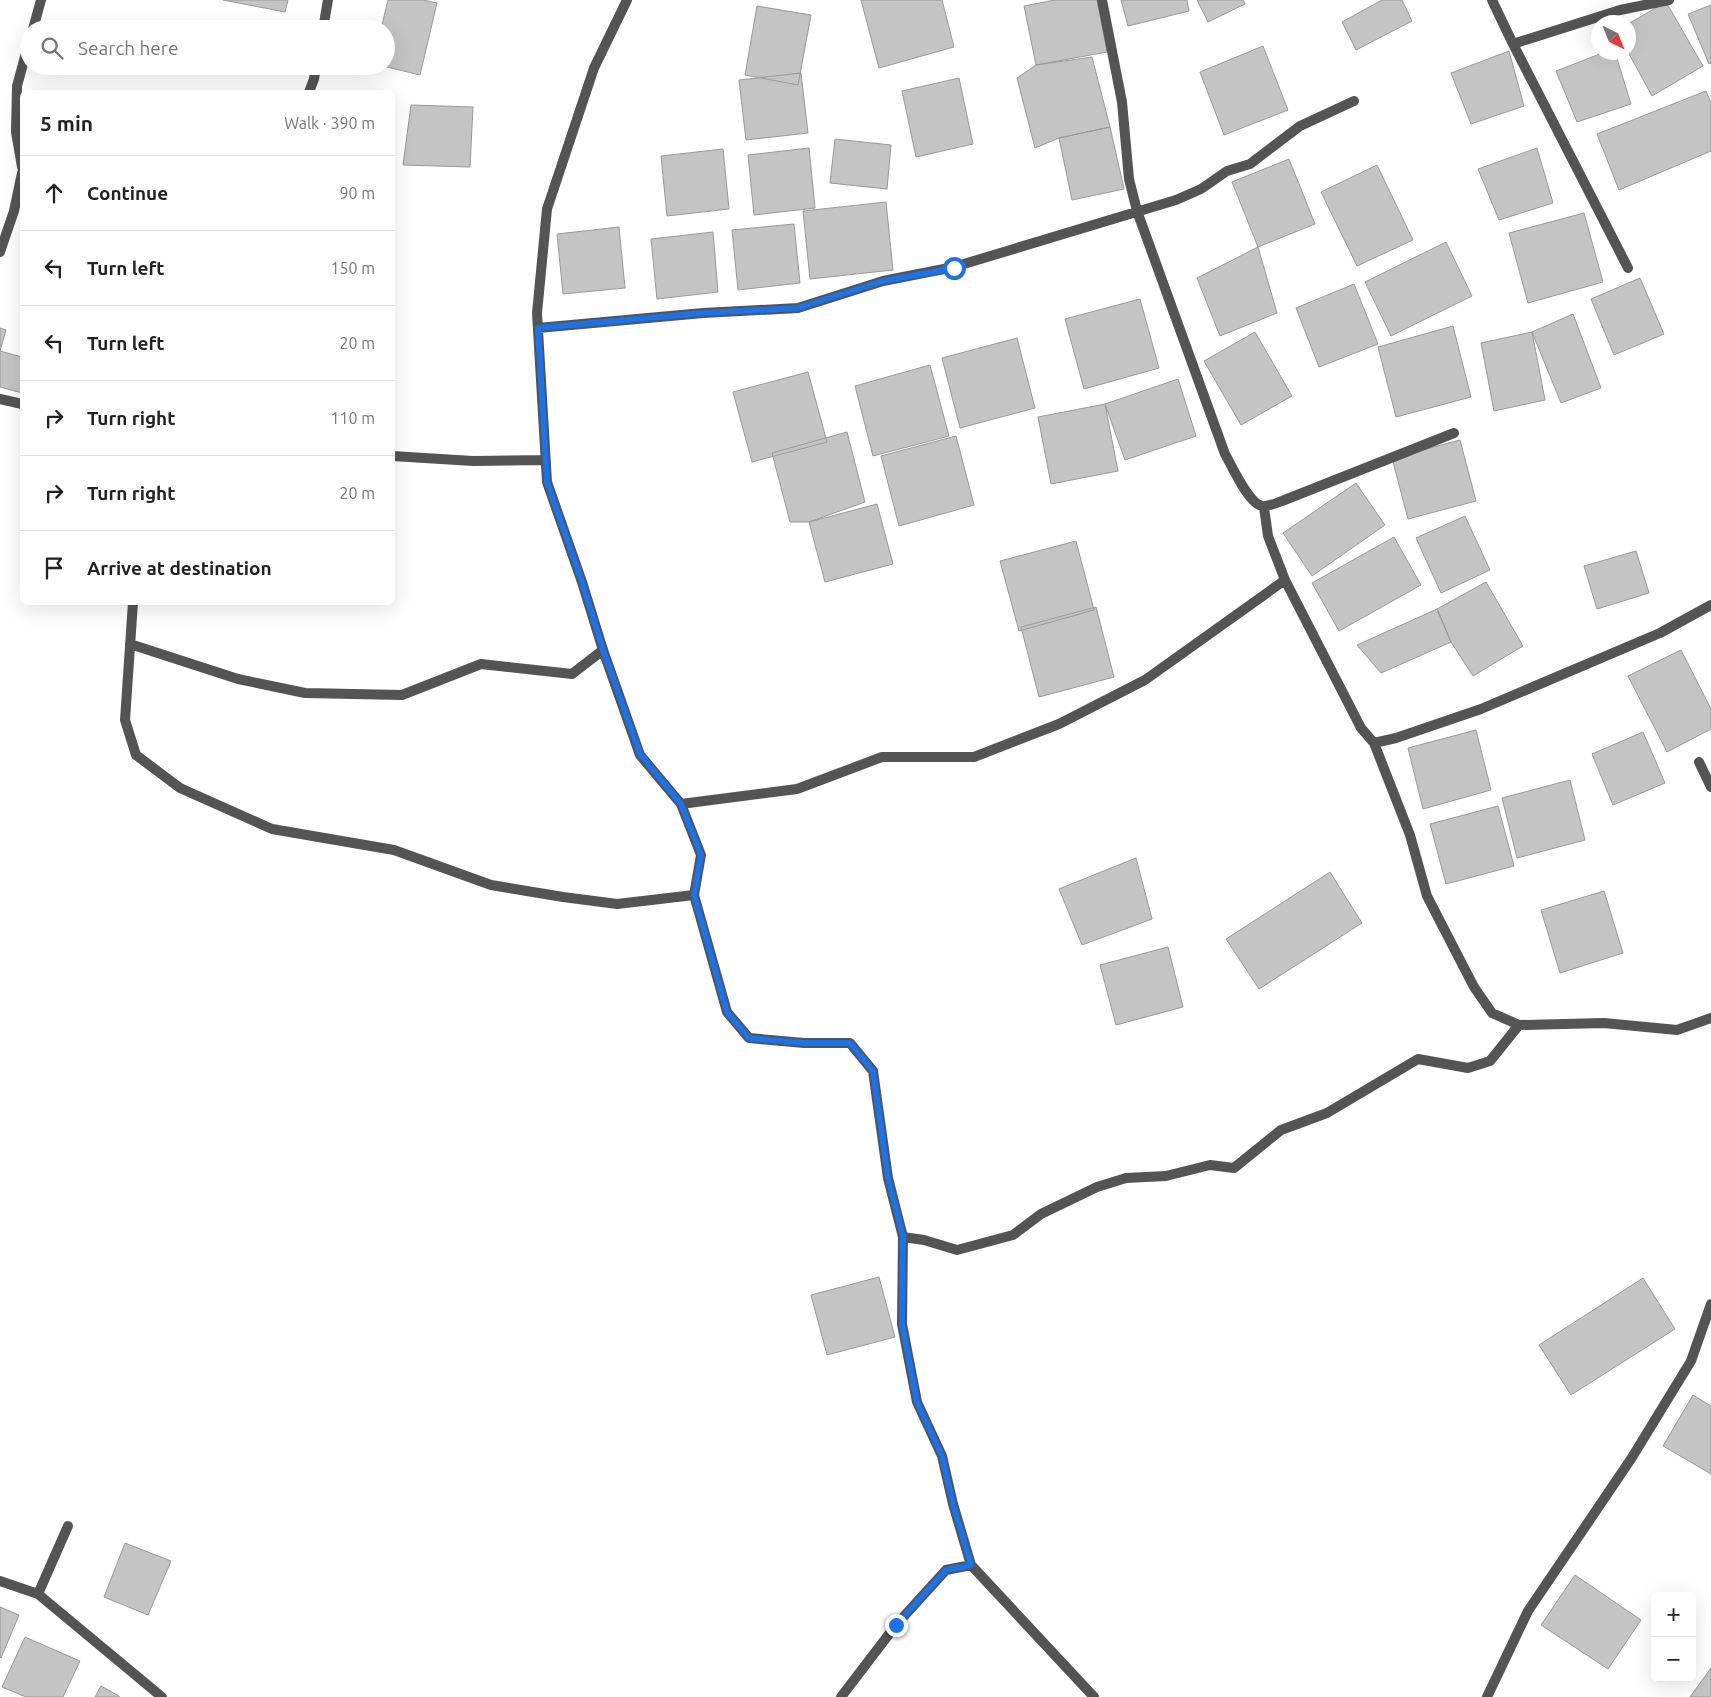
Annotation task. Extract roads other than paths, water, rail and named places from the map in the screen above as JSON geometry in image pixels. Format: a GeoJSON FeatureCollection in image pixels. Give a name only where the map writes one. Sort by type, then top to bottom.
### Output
{"type":"FeatureCollection","features":[{"type":"Feature","properties":{"kind":"street"},"geometry":{"type":"LineString","coordinates":[[35,20],[41,0]]}},
{"type":"Feature","properties":{"kind":"street"},"geometry":{"type":"LineString","coordinates":[[325,20],[328,0]]}},
{"type":"Feature","properties":{"kind":"street"},"geometry":{"type":"LineString","coordinates":[[627,0],[594,68],[547,209],[536,313],[547,482],[640,754],[681,804],[701,855],[694,895],[727,1012],[749,1038],[804,1043],[850,1043],[873,1071],[888,1178],[903,1236],[902,1324],[917,1402],[942,1456],[953,1504],[971,1565],[1094,1697]]}},
{"type":"Feature","properties":{"kind":"street"},"geometry":{"type":"LineString","coordinates":[[1102,0],[1122,102],[1129,179],[1137,211],[1225,454],[1255,503],[1264,506],[1282,501],[1454,432]]}},
{"type":"Feature","properties":{"kind":"street"},"geometry":{"type":"LineString","coordinates":[[1492,0],[1628,268]]}},
{"type":"Feature","properties":{"kind":"street"},"geometry":{"type":"LineString","coordinates":[[1513,44],[1620,10],[1669,0]]}},
{"type":"Feature","properties":{"kind":"street"},"geometry":{"type":"LineString","coordinates":[[20,75],[17,86],[16,132],[20,155]]}},
{"type":"Feature","properties":{"kind":"street"},"geometry":{"type":"LineString","coordinates":[[310,90],[315,75]]}},
{"type":"Feature","properties":{"kind":"street"},"geometry":{"type":"LineString","coordinates":[[538,328],[703,313],[798,308],[883,281],[954,268],[1176,200],[1201,189],[1226,171],[1250,164],[1300,126],[1354,101]]}},
{"type":"Feature","properties":{"kind":"street"},"geometry":{"type":"LineString","coordinates":[[0,252],[14,211],[20,182]]}},
{"type":"Feature","properties":{"kind":"street"},"geometry":{"type":"LineString","coordinates":[[0,399],[20,404]]}},
{"type":"Feature","properties":{"kind":"street"},"geometry":{"type":"LineString","coordinates":[[395,456],[473,461],[545,460]]}},
{"type":"Feature","properties":{"kind":"street"},"geometry":{"type":"LineString","coordinates":[[1264,506],[1268,536],[1285,580],[1361,728],[1374,743],[1410,835],[1427,896],[1450,944],[1474,987],[1492,1013],[1519,1025],[1604,1023],[1677,1030],[1711,1018]]}},
{"type":"Feature","properties":{"kind":"street"},"geometry":{"type":"LineString","coordinates":[[681,804],[797,789],[882,757],[974,757],[1058,724],[1145,680],[1285,580]]}},
{"type":"Feature","properties":{"kind":"street"},"geometry":{"type":"LineString","coordinates":[[133,605],[125,720],[136,755],[180,788],[272,829],[394,850],[491,885],[617,904],[694,895]]}},
{"type":"Feature","properties":{"kind":"street"},"geometry":{"type":"LineString","coordinates":[[1374,743],[1396,738],[1481,709],[1660,633],[1711,605]]}},
{"type":"Feature","properties":{"kind":"street"},"geometry":{"type":"LineString","coordinates":[[130,644],[238,679],[305,693],[402,695],[481,664],[572,674],[603,650]]}},
{"type":"Feature","properties":{"kind":"street"},"geometry":{"type":"LineString","coordinates":[[1699,762],[1711,787]]}},
{"type":"Feature","properties":{"kind":"street"},"geometry":{"type":"LineString","coordinates":[[903,1236],[957,1250],[1013,1235],[1041,1214],[1097,1187],[1126,1178],[1166,1176],[1210,1165],[1234,1168],[1281,1130],[1327,1113],[1418,1059],[1468,1068],[1490,1061],[1519,1025]]}},
{"type":"Feature","properties":{"kind":"street"},"geometry":{"type":"LineString","coordinates":[[1487,1697],[1528,1612],[1631,1459],[1691,1361],[1711,1304]]}},
{"type":"Feature","properties":{"kind":"street"},"geometry":{"type":"LineString","coordinates":[[38,1594],[68,1526]]}},
{"type":"Feature","properties":{"kind":"street"},"geometry":{"type":"LineString","coordinates":[[841,1697],[896,1625],[946,1570],[971,1565]]}},
{"type":"Feature","properties":{"kind":"street"},"geometry":{"type":"LineString","coordinates":[[0,1582],[38,1594],[162,1697]]}}]}
